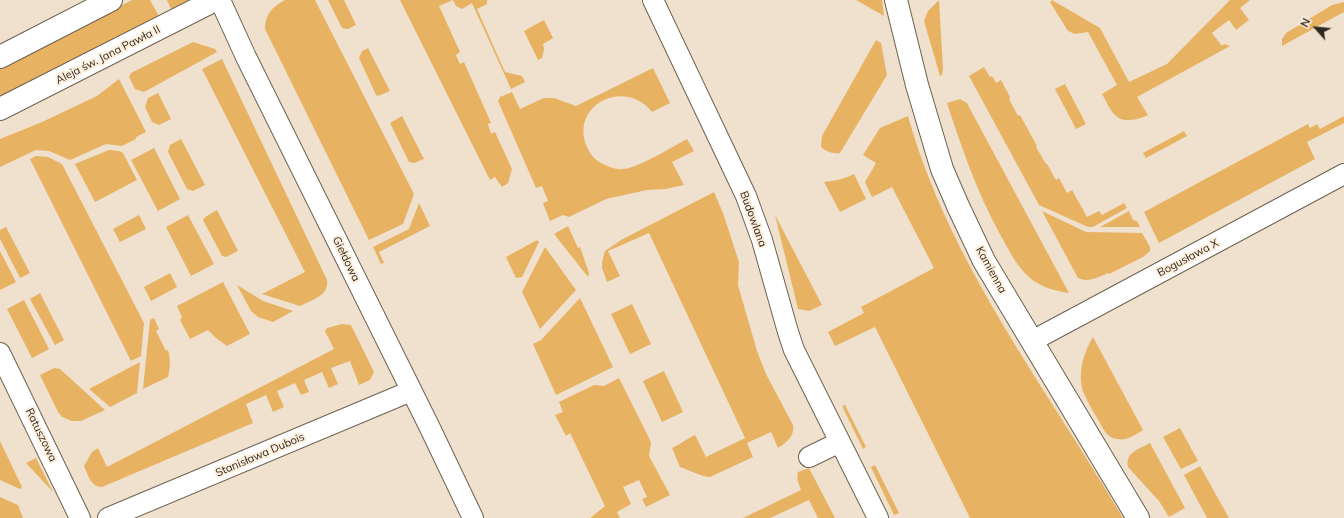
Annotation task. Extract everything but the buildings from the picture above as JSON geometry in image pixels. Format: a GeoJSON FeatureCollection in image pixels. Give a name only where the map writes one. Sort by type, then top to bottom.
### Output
{"type":"FeatureCollection","features":[{"type":"Feature","properties":{"kind":"street"},"geometry":{"type":"LineString","coordinates":[[0,57],[111,0]]}},
{"type":"Feature","properties":{"kind":"street","name":"Aleja św. Jana Pawła II"},"geometry":{"type":"LineString","coordinates":[[0,110],[216,0]]}},
{"type":"Feature","properties":{"kind":"street","name":"Giełdowa"},"geometry":{"type":"LineString","coordinates":[[220,0],[246,57],[473,518]]}},
{"type":"Feature","properties":{"kind":"street","name":"Budowlana"},"geometry":{"type":"LineString","coordinates":[[653,0],[746,196],[762,240],[794,350],[878,518]]}},
{"type":"Feature","properties":{"kind":"street","name":"Kamienna"},"geometry":{"type":"LineString","coordinates":[[896,0],[917,85],[942,168],[958,206],[984,261],[1138,518]]}},
{"type":"Feature","properties":{"kind":"street","name":"Bogusława X"},"geometry":{"type":"LineString","coordinates":[[1032,341],[1344,174]]}},
{"type":"Feature","properties":{"kind":"street","name":"Ratuszowa"},"geometry":{"type":"LineString","coordinates":[[0,353],[80,518]]}},
{"type":"Feature","properties":{"kind":"street","name":"Stanisława Dubois"},"geometry":{"type":"LineString","coordinates":[[108,518],[411,392]]}},
{"type":"Feature","properties":{"kind":"street"},"geometry":{"type":"LineString","coordinates":[[810,457],[840,442]]}},
{"type":"Feature","properties":{"kind":"shaded area"},"geometry":{"type":"Polygon","coordinates":[[[132,0],[150,0],[160,18],[0,100],[0,68],[132,0]]]}},
{"type":"Feature","properties":{"kind":"shaded area"},"geometry":{"type":"Polygon","coordinates":[[[167,0],[188,0],[183,6],[172,11],[167,0]]]}},
{"type":"Feature","properties":{"kind":"shaded area"},"geometry":{"type":"Polygon","coordinates":[[[285,0],[315,0],[414,194],[403,224],[369,240],[265,29],[266,19],[270,12],[276,5],[285,0]]]}},
{"type":"Feature","properties":{"kind":"shaded area"},"geometry":{"type":"Polygon","coordinates":[[[328,0],[344,0],[356,25],[348,29],[342,28],[328,0]]]}},
{"type":"Feature","properties":{"kind":"shaded area"},"geometry":{"type":"Polygon","coordinates":[[[400,0],[453,0],[439,6],[460,52],[456,55],[460,64],[464,62],[491,123],[488,124],[491,134],[495,132],[512,169],[508,183],[502,187],[495,177],[490,180],[400,0]]]}},
{"type":"Feature","properties":{"kind":"shaded area"},"geometry":{"type":"Polygon","coordinates":[[[453,0],[487,0],[487,4],[477,9],[505,72],[522,76],[525,82],[511,89],[472,3],[462,9],[456,6],[453,0]]]}},
{"type":"Feature","properties":{"kind":"shaded area"},"geometry":{"type":"Polygon","coordinates":[[[856,0],[882,0],[884,16],[856,0]]]}},
{"type":"Feature","properties":{"kind":"shaded area"},"geometry":{"type":"Polygon","coordinates":[[[939,0],[943,69],[942,75],[940,76],[924,21],[928,11],[939,0]]]}},
{"type":"Feature","properties":{"kind":"shaded area"},"geometry":{"type":"Polygon","coordinates":[[[1052,0],[1100,28],[1129,82],[1167,64],[1230,0],[1250,0],[1240,8],[1249,20],[1236,30],[1229,20],[1212,33],[1222,46],[1224,44],[1230,46],[1137,97],[1148,115],[1135,120],[1126,120],[1117,117],[1114,114],[1102,94],[1117,85],[1088,32],[1075,34],[1068,31],[1050,2],[1052,0]]]}},
{"type":"Feature","properties":{"kind":"shaded area"},"geometry":{"type":"Polygon","coordinates":[[[1344,2],[1344,12],[1282,46],[1282,39],[1286,33],[1332,5],[1344,2]]]}},
{"type":"Feature","properties":{"kind":"shaded area"},"geometry":{"type":"Polygon","coordinates":[[[544,20],[553,38],[543,44],[544,49],[542,58],[538,60],[524,31],[544,20]]]}},
{"type":"Feature","properties":{"kind":"shaded area"},"geometry":{"type":"Polygon","coordinates":[[[876,40],[881,43],[887,75],[840,153],[832,153],[821,147],[822,136],[876,40]]]}},
{"type":"Feature","properties":{"kind":"shaded area"},"geometry":{"type":"Polygon","coordinates":[[[193,42],[215,49],[217,52],[144,92],[135,89],[129,77],[131,73],[193,42]]]}},
{"type":"Feature","properties":{"kind":"shaded area"},"geometry":{"type":"Polygon","coordinates":[[[368,48],[390,91],[378,96],[376,95],[359,58],[362,51],[368,48]]]}},
{"type":"Feature","properties":{"kind":"shaded area"},"geometry":{"type":"Polygon","coordinates":[[[222,59],[327,280],[325,290],[319,297],[300,306],[262,294],[305,272],[202,69],[222,59]]]}},
{"type":"Feature","properties":{"kind":"shaded area"},"geometry":{"type":"Polygon","coordinates":[[[984,67],[996,83],[1001,80],[1018,116],[1020,115],[1037,146],[1036,147],[1056,180],[1059,178],[1067,193],[1072,190],[1087,217],[1099,211],[1102,215],[1124,203],[1127,208],[1093,227],[1088,227],[1039,205],[969,76],[984,67]]]}},
{"type":"Feature","properties":{"kind":"shaded area"},"geometry":{"type":"Polygon","coordinates":[[[653,68],[670,103],[652,112],[640,102],[628,97],[614,97],[602,101],[592,109],[586,119],[583,132],[587,147],[596,160],[607,166],[621,169],[647,161],[687,139],[694,151],[672,162],[684,185],[666,189],[647,190],[606,199],[569,217],[563,215],[550,221],[543,203],[548,201],[542,186],[536,188],[498,101],[500,97],[512,92],[520,109],[544,98],[554,98],[576,106],[653,68]]]}},
{"type":"Feature","properties":{"kind":"shaded area"},"geometry":{"type":"Polygon","coordinates":[[[119,79],[146,132],[122,146],[106,144],[70,160],[49,151],[36,150],[0,167],[0,139],[42,122],[97,96],[119,79]]]}},
{"type":"Feature","properties":{"kind":"shaded area"},"geometry":{"type":"Polygon","coordinates":[[[1065,84],[1086,124],[1076,129],[1055,89],[1065,84]]]}},
{"type":"Feature","properties":{"kind":"shaded area"},"geometry":{"type":"Polygon","coordinates":[[[158,93],[171,119],[159,125],[152,122],[145,107],[148,98],[158,93]]]}},
{"type":"Feature","properties":{"kind":"shaded area"},"geometry":{"type":"Polygon","coordinates":[[[960,99],[967,103],[1069,293],[1048,288],[1034,281],[1021,269],[1008,249],[993,222],[978,189],[947,103],[960,99]]]}},
{"type":"Feature","properties":{"kind":"shaded area"},"geometry":{"type":"Polygon","coordinates":[[[402,116],[424,159],[414,163],[409,162],[390,123],[402,116]]]}},
{"type":"Feature","properties":{"kind":"shaded area"},"geometry":{"type":"Polygon","coordinates":[[[908,116],[926,170],[948,222],[974,273],[1002,323],[1123,518],[970,518],[875,327],[835,346],[828,332],[864,313],[861,307],[934,268],[892,187],[872,197],[865,182],[876,163],[863,155],[880,128],[908,116]]]}},
{"type":"Feature","properties":{"kind":"shaded area"},"geometry":{"type":"Polygon","coordinates":[[[1344,116],[1344,123],[1307,142],[1315,159],[1159,243],[1144,212],[1308,124],[1310,128],[1317,124],[1320,129],[1344,116]]]}},
{"type":"Feature","properties":{"kind":"shaded area"},"geometry":{"type":"Polygon","coordinates":[[[1184,131],[1187,136],[1146,158],[1143,153],[1184,131]]]}},
{"type":"Feature","properties":{"kind":"shaded area"},"geometry":{"type":"Polygon","coordinates":[[[181,139],[205,185],[193,191],[187,189],[168,152],[170,145],[181,139]]]}},
{"type":"Feature","properties":{"kind":"shaded area"},"geometry":{"type":"Polygon","coordinates":[[[154,148],[180,199],[158,211],[131,160],[154,148]]]}},
{"type":"Feature","properties":{"kind":"shaded area"},"geometry":{"type":"Polygon","coordinates":[[[109,150],[123,153],[137,180],[95,202],[75,164],[109,150]]]}},
{"type":"Feature","properties":{"kind":"shaded area"},"geometry":{"type":"Polygon","coordinates":[[[36,156],[48,157],[62,164],[144,323],[141,356],[131,361],[30,159],[36,156]]]}},
{"type":"Feature","properties":{"kind":"shaded area"},"geometry":{"type":"Polygon","coordinates":[[[854,174],[866,199],[840,212],[824,182],[839,180],[854,174]]]}},
{"type":"Feature","properties":{"kind":"shaded area"},"geometry":{"type":"Polygon","coordinates":[[[714,192],[723,213],[739,262],[738,285],[757,351],[766,374],[793,425],[793,433],[784,444],[778,448],[771,432],[747,443],[753,457],[710,477],[703,476],[680,467],[672,448],[695,435],[706,457],[745,438],[649,233],[608,251],[620,276],[607,282],[602,268],[602,262],[605,251],[621,240],[714,192]]]}},
{"type":"Feature","properties":{"kind":"shaded area"},"geometry":{"type":"Polygon","coordinates":[[[419,203],[430,226],[379,252],[384,263],[381,264],[373,247],[409,229],[419,203]]]}},
{"type":"Feature","properties":{"kind":"shaded area"},"geometry":{"type":"Polygon","coordinates":[[[217,210],[238,251],[226,257],[222,256],[203,220],[205,217],[217,210]]]}},
{"type":"Feature","properties":{"kind":"shaded area"},"geometry":{"type":"Polygon","coordinates":[[[1042,211],[1086,232],[1142,233],[1150,247],[1150,251],[1143,257],[1109,274],[1108,273],[1090,280],[1078,278],[1042,211]]]}},
{"type":"Feature","properties":{"kind":"shaded area"},"geometry":{"type":"Polygon","coordinates":[[[1129,211],[1133,220],[1137,221],[1140,227],[1100,227],[1129,211]]]}},
{"type":"Feature","properties":{"kind":"shaded area"},"geometry":{"type":"Polygon","coordinates":[[[139,215],[146,229],[120,242],[113,229],[139,215]]]}},
{"type":"Feature","properties":{"kind":"shaded area"},"geometry":{"type":"Polygon","coordinates":[[[188,215],[214,264],[191,276],[166,227],[188,215]]]}},
{"type":"Feature","properties":{"kind":"shaded area"},"geometry":{"type":"Polygon","coordinates":[[[775,215],[822,305],[809,311],[798,309],[775,215]]]}},
{"type":"Feature","properties":{"kind":"shaded area"},"geometry":{"type":"Polygon","coordinates":[[[568,226],[578,248],[580,247],[589,273],[588,277],[554,234],[568,226]]]}},
{"type":"Feature","properties":{"kind":"shaded area"},"geometry":{"type":"Polygon","coordinates":[[[6,227],[30,273],[20,278],[0,239],[0,230],[6,227]]]}},
{"type":"Feature","properties":{"kind":"shaded area"},"geometry":{"type":"Polygon","coordinates":[[[537,240],[539,242],[522,277],[516,278],[506,257],[537,240]]]}},
{"type":"Feature","properties":{"kind":"shaded area"},"geometry":{"type":"Polygon","coordinates":[[[545,247],[576,290],[540,329],[522,292],[545,247]]]}},
{"type":"Feature","properties":{"kind":"shaded area"},"geometry":{"type":"Polygon","coordinates":[[[0,251],[16,282],[0,290],[0,251]]]}},
{"type":"Feature","properties":{"kind":"shaded area"},"geometry":{"type":"Polygon","coordinates":[[[170,273],[177,287],[151,301],[144,287],[170,273]]]}},
{"type":"Feature","properties":{"kind":"shaded area"},"geometry":{"type":"Polygon","coordinates":[[[223,282],[250,334],[227,346],[208,330],[190,339],[180,320],[182,317],[177,306],[223,282]]]}},
{"type":"Feature","properties":{"kind":"shaded area"},"geometry":{"type":"Polygon","coordinates":[[[237,285],[263,301],[293,311],[273,322],[258,317],[251,311],[237,285]]]}},
{"type":"Feature","properties":{"kind":"shaded area"},"geometry":{"type":"Polygon","coordinates":[[[40,293],[64,340],[55,345],[30,299],[40,293]]]}},
{"type":"Feature","properties":{"kind":"shaded area"},"geometry":{"type":"Polygon","coordinates":[[[580,298],[613,367],[556,395],[533,344],[541,340],[580,298]]]}},
{"type":"Feature","properties":{"kind":"shaded area"},"geometry":{"type":"Polygon","coordinates":[[[24,300],[49,349],[32,358],[7,309],[24,300]]]}},
{"type":"Feature","properties":{"kind":"shaded area"},"geometry":{"type":"Polygon","coordinates":[[[632,304],[651,344],[630,354],[611,314],[632,304]]]}},
{"type":"Feature","properties":{"kind":"shaded area"},"geometry":{"type":"Polygon","coordinates":[[[154,318],[159,329],[156,331],[166,351],[168,350],[170,360],[168,377],[143,389],[150,320],[154,318]]]}},
{"type":"Feature","properties":{"kind":"shaded area"},"geometry":{"type":"Polygon","coordinates":[[[342,324],[351,325],[374,372],[370,380],[359,385],[350,361],[331,368],[338,384],[329,388],[322,372],[304,380],[309,392],[301,395],[295,383],[277,391],[284,407],[273,412],[266,395],[246,404],[253,423],[102,487],[95,485],[90,480],[84,466],[92,452],[98,448],[107,467],[334,349],[325,331],[327,328],[342,324]]]}},
{"type":"Feature","properties":{"kind":"shaded area"},"geometry":{"type":"Polygon","coordinates":[[[1093,337],[1143,430],[1134,436],[1121,439],[1111,437],[1106,433],[1082,389],[1082,366],[1086,350],[1093,337]]]}},
{"type":"Feature","properties":{"kind":"shaded area"},"geometry":{"type":"Polygon","coordinates":[[[140,362],[137,393],[110,407],[89,389],[140,362]]]}},
{"type":"Feature","properties":{"kind":"shaded area"},"geometry":{"type":"Polygon","coordinates":[[[54,368],[60,369],[105,410],[81,421],[72,421],[62,417],[58,412],[40,375],[54,368]]]}},
{"type":"Feature","properties":{"kind":"shaded area"},"geometry":{"type":"Polygon","coordinates":[[[664,371],[683,412],[662,422],[643,381],[664,371]]]}},
{"type":"Feature","properties":{"kind":"shaded area"},"geometry":{"type":"Polygon","coordinates":[[[619,378],[651,442],[649,456],[670,495],[646,507],[642,499],[647,497],[639,480],[623,487],[631,504],[617,512],[620,518],[590,518],[605,506],[570,433],[566,436],[555,415],[563,412],[559,402],[594,385],[604,386],[619,378]]]}},
{"type":"Feature","properties":{"kind":"shaded area"},"geometry":{"type":"Polygon","coordinates":[[[845,405],[866,447],[863,449],[842,406],[845,405]]]}},
{"type":"Feature","properties":{"kind":"shaded area"},"geometry":{"type":"Polygon","coordinates":[[[1180,428],[1198,461],[1181,469],[1163,437],[1180,428]]]}},
{"type":"Feature","properties":{"kind":"shaded area"},"geometry":{"type":"Polygon","coordinates":[[[0,441],[22,487],[20,489],[0,480],[0,441]]]}},
{"type":"Feature","properties":{"kind":"shaded area"},"geometry":{"type":"Polygon","coordinates":[[[1150,443],[1185,508],[1169,517],[1159,501],[1128,467],[1131,454],[1137,449],[1150,443]]]}},
{"type":"Feature","properties":{"kind":"shaded area"},"geometry":{"type":"Polygon","coordinates":[[[36,458],[53,492],[26,463],[36,458]]]}},
{"type":"Feature","properties":{"kind":"shaded area"},"geometry":{"type":"Polygon","coordinates":[[[875,465],[899,513],[894,515],[871,467],[875,465]]]}},
{"type":"Feature","properties":{"kind":"shaded area"},"geometry":{"type":"Polygon","coordinates":[[[1200,466],[1229,518],[1207,518],[1184,475],[1200,466]]]}},
{"type":"Feature","properties":{"kind":"shaded area"},"geometry":{"type":"Polygon","coordinates":[[[809,468],[835,518],[818,518],[809,500],[770,518],[743,518],[801,490],[797,475],[798,472],[809,468]]]}},
{"type":"Feature","properties":{"kind":"shaded area"},"geometry":{"type":"Polygon","coordinates":[[[0,497],[18,505],[23,518],[0,518],[0,497]]]}}]}
